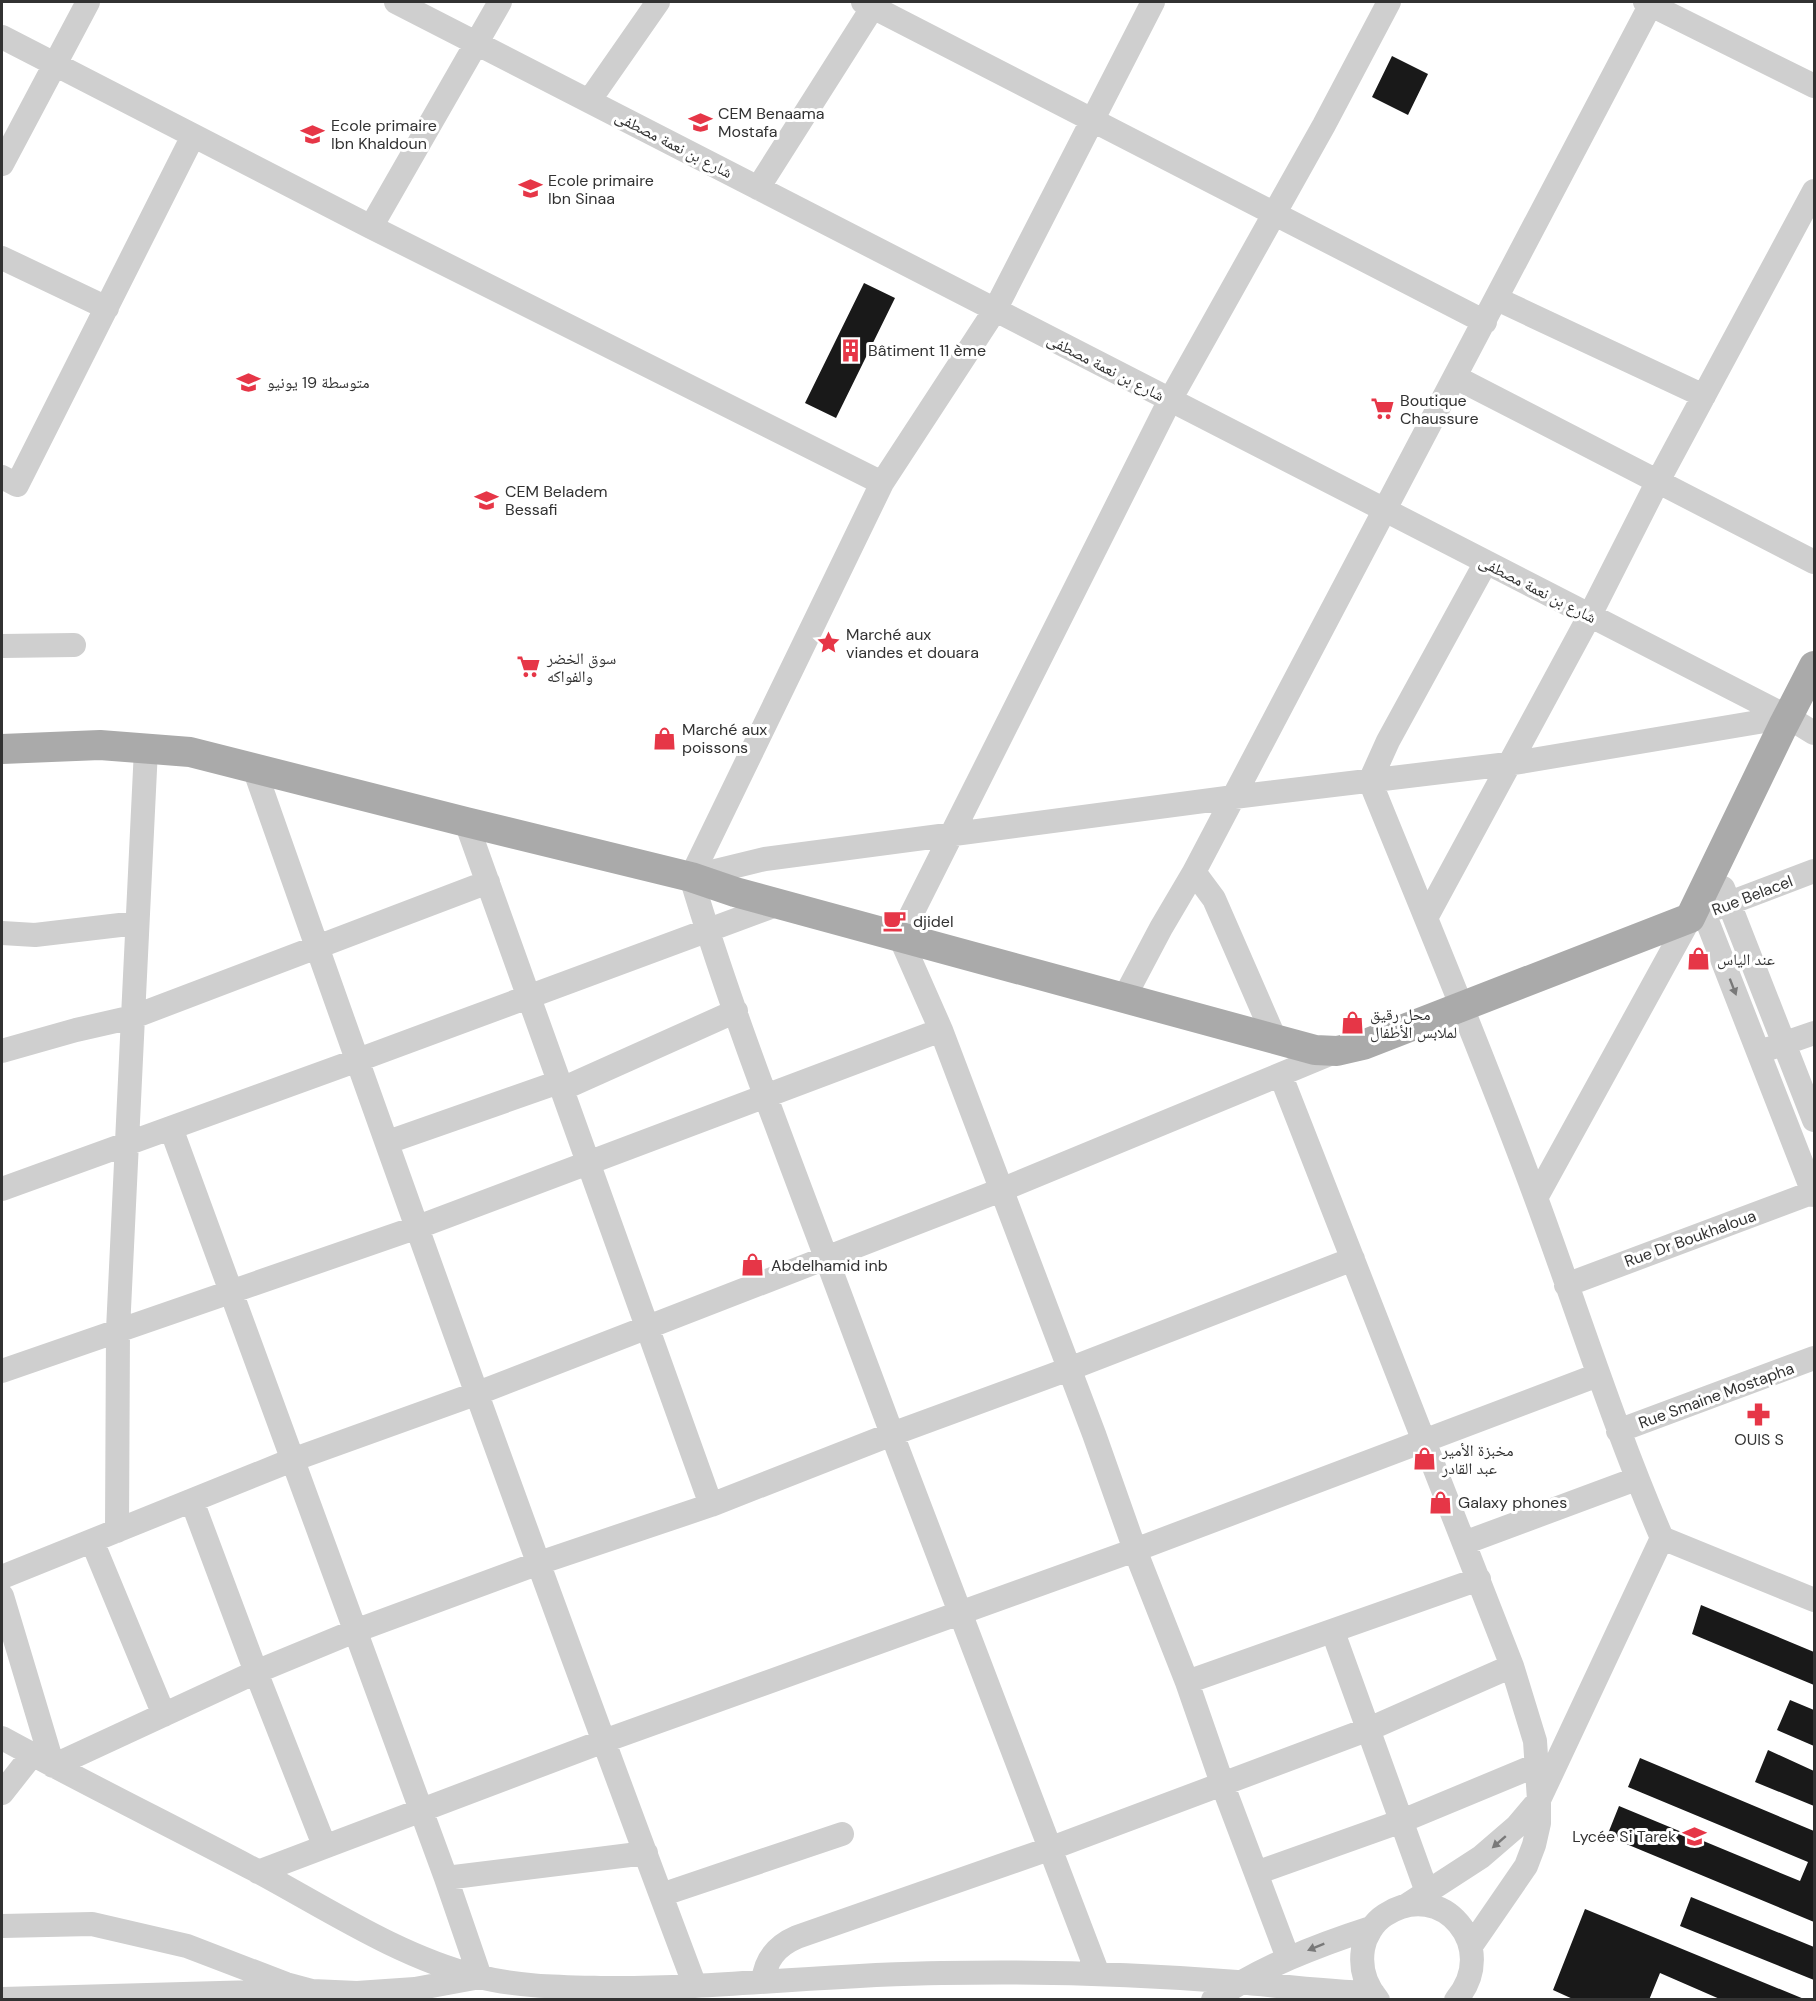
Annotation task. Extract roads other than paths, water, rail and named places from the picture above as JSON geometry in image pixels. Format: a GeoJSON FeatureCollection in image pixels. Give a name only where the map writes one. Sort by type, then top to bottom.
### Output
{"type":"FeatureCollection","features":[{"type":"Feature","properties":{"kind":"main road"},"geometry":{"type":"LineString","coordinates":[[2,749],[100,745],[190,752],[691,877],[735,892],[1315,1050],[1337,1052],[1363,1045],[1697,915],[1714,867],[1815,666]]}},
{"type":"Feature","properties":{"kind":"street"},"geometry":{"type":"LineString","coordinates":[[2,164],[87,2]]}},
{"type":"Feature","properties":{"kind":"street","name":"شارع بن نعمة مصطفى"},"geometry":{"type":"LineString","coordinates":[[396,2],[1788,717],[1815,734]]}},
{"type":"Feature","properties":{"kind":"street"},"geometry":{"type":"LineString","coordinates":[[371,227],[500,2]]}},
{"type":"Feature","properties":{"kind":"street"},"geometry":{"type":"LineString","coordinates":[[589,101],[658,2]]}},
{"type":"Feature","properties":{"kind":"street"},"geometry":{"type":"LineString","coordinates":[[1098,1974],[959,1613],[766,1095],[707,931],[691,877],[882,483],[995,310],[1153,2]]}},
{"type":"Feature","properties":{"kind":"street"},"geometry":{"type":"LineString","coordinates":[[1287,1959],[1187,1682],[1135,1550],[941,1030],[900,937],[1170,400],[1324,125],[1389,2]]}},
{"type":"Feature","properties":{"kind":"street"},"geometry":{"type":"LineString","coordinates":[[1124,998],[1194,872],[1485,322],[1649,2],[1815,86]]}},
{"type":"Feature","properties":{"kind":"street"},"geometry":{"type":"LineString","coordinates":[[758,188],[870,3],[1485,322]]}},
{"type":"Feature","properties":{"kind":"street"},"geometry":{"type":"LineString","coordinates":[[2,37],[371,227],[882,483]]}},
{"type":"Feature","properties":{"kind":"street"},"geometry":{"type":"LineString","coordinates":[[2,477],[17,484],[194,136]]}},
{"type":"Feature","properties":{"kind":"street"},"geometry":{"type":"LineString","coordinates":[[1426,918],[1815,191]]}},
{"type":"Feature","properties":{"kind":"street"},"geometry":{"type":"LineString","coordinates":[[2,258],[107,308]]}},
{"type":"Feature","properties":{"kind":"street"},"geometry":{"type":"LineString","coordinates":[[1497,299],[1704,396]]}},
{"type":"Feature","properties":{"kind":"street"},"geometry":{"type":"LineString","coordinates":[[1455,377],[1815,562]]}},
{"type":"Feature","properties":{"kind":"street"},"geometry":{"type":"LineString","coordinates":[[1486,562],[1388,741],[1370,781],[1536,1198],[1618,1431],[1662,1538],[1815,1600]]}},
{"type":"Feature","properties":{"kind":"street"},"geometry":{"type":"LineString","coordinates":[[2,646],[74,645]]}},
{"type":"Feature","properties":{"kind":"street"},"geometry":{"type":"LineString","coordinates":[[691,877],[765,859],[1234,797],[1508,764],[1788,717]]}},
{"type":"Feature","properties":{"kind":"street"},"geometry":{"type":"LineString","coordinates":[[117,1531],[118,1330],[146,749]]}},
{"type":"Feature","properties":{"kind":"street"},"geometry":{"type":"LineString","coordinates":[[255,768],[317,947],[539,1563],[695,1986]]}},
{"type":"Feature","properties":{"kind":"street"},"geometry":{"type":"LineString","coordinates":[[466,822],[711,1505]]}},
{"type":"Feature","properties":{"kind":"street"},"geometry":{"type":"LineString","coordinates":[[1714,867],[1815,1120]]}},
{"type":"Feature","properties":{"kind":"street","name":"Rue Belacel"},"geometry":{"type":"LineString","coordinates":[[1697,915],[1815,871]]}},
{"type":"Feature","properties":{"kind":"street"},"geometry":{"type":"LineString","coordinates":[[1194,872],[1214,899],[1275,1039]]}},
{"type":"Feature","properties":{"kind":"street"},"geometry":{"type":"LineString","coordinates":[[2,1051],[76,1029],[133,1017],[488,882]]}},
{"type":"Feature","properties":{"kind":"street"},"geometry":{"type":"LineString","coordinates":[[2,1189],[779,904]]}},
{"type":"Feature","properties":{"kind":"street"},"geometry":{"type":"LineString","coordinates":[[1697,915],[1759,1052],[1814,1193]]}},
{"type":"Feature","properties":{"kind":"street"},"geometry":{"type":"LineString","coordinates":[[1536,1198],[1697,915]]}},
{"type":"Feature","properties":{"kind":"street"},"geometry":{"type":"LineString","coordinates":[[2,933],[35,935],[137,923]]}},
{"type":"Feature","properties":{"kind":"street"},"geometry":{"type":"LineString","coordinates":[[388,1142],[561,1085],[736,1011]]}},
{"type":"Feature","properties":{"kind":"street"},"geometry":{"type":"LineString","coordinates":[[2,1371],[418,1227],[941,1030]]}},
{"type":"Feature","properties":{"kind":"street"},"geometry":{"type":"LineString","coordinates":[[1759,1052],[1815,1033]]}},
{"type":"Feature","properties":{"kind":"street"},"geometry":{"type":"LineString","coordinates":[[2,1577],[292,1460],[478,1393],[1001,1190],[1337,1052]]}},
{"type":"Feature","properties":{"kind":"street"},"geometry":{"type":"LineString","coordinates":[[1281,1076],[1479,1579],[1512,1666],[1535,1741],[1539,1823],[1534,1845],[1526,1866],[1472,1946]]}},
{"type":"Feature","properties":{"kind":"street"},"geometry":{"type":"LineString","coordinates":[[171,1128],[421,1809],[480,1977]]}},
{"type":"Feature","properties":{"kind":"street","name":"Rue Dr Boukhaloua"},"geometry":{"type":"LineString","coordinates":[[1566,1285],[1814,1193]]}},
{"type":"Feature","properties":{"kind":"street"},"geometry":{"type":"LineString","coordinates":[[53,1766],[256,1672],[355,1631],[539,1563],[711,1505],[1353,1258]]}},
{"type":"Feature","properties":{"kind":"street","name":"Rue Smaine Mostapha"},"geometry":{"type":"LineString","coordinates":[[1618,1431],[1815,1358]]}},
{"type":"Feature","properties":{"kind":"street"},"geometry":{"type":"LineString","coordinates":[[258,1872],[324,1845],[604,1741],[1135,1550],[1598,1375]]}},
{"type":"Feature","properties":{"kind":"street"},"geometry":{"type":"LineString","coordinates":[[1464,1543],[1636,1479]]}},
{"type":"Feature","properties":{"kind":"street"},"geometry":{"type":"LineString","coordinates":[[192,1500],[324,1845]]}},
{"type":"Feature","properties":{"kind":"street"},"geometry":{"type":"LineString","coordinates":[[1375,1996],[1364,1978],[1361,1961],[1364,1944],[1371,1928],[1393,1909],[1417,1898],[1481,1857],[1517,1826],[1539,1800],[1662,1538]]}},
{"type":"Feature","properties":{"kind":"street"},"geometry":{"type":"LineString","coordinates":[[92,1541],[164,1715]]}},
{"type":"Feature","properties":{"kind":"street"},"geometry":{"type":"LineString","coordinates":[[1187,1682],[1479,1579]]}},
{"type":"Feature","properties":{"kind":"street"},"geometry":{"type":"LineString","coordinates":[[2,1596],[53,1766]]}},
{"type":"Feature","properties":{"kind":"street"},"geometry":{"type":"LineString","coordinates":[[1333,1632],[1402,1821],[1417,1898],[1424,1904],[1440,1909],[1454,1918],[1465,1931],[1472,1946],[1472,1968],[1466,1996]]}},
{"type":"Feature","properties":{"kind":"street"},"geometry":{"type":"LineString","coordinates":[[763,1982],[764,1970],[769,1959],[786,1942],[1049,1849],[1369,1729],[1512,1666]]}},
{"type":"Feature","properties":{"kind":"street"},"geometry":{"type":"LineString","coordinates":[[2,1738],[400,1948],[426,1960],[480,1977],[541,1986],[664,1994],[695,1986],[939,1972],[1098,1974],[1227,1993],[1305,1990],[1375,1996]]}},
{"type":"Feature","properties":{"kind":"street"},"geometry":{"type":"LineString","coordinates":[[2,1792],[32,1755]]}},
{"type":"Feature","properties":{"kind":"street"},"geometry":{"type":"LineString","coordinates":[[1256,1873],[1402,1821],[1537,1765]]}},
{"type":"Feature","properties":{"kind":"street"},"geometry":{"type":"LineString","coordinates":[[660,1895],[842,1834]]}},
{"type":"Feature","properties":{"kind":"street"},"geometry":{"type":"LineString","coordinates":[[446,1878],[646,1853]]}},
{"type":"Feature","properties":{"kind":"street"},"geometry":{"type":"LineString","coordinates":[[2,1926],[92,1924],[187,1946],[286,1984],[312,1991]]}},
{"type":"Feature","properties":{"kind":"street"},"geometry":{"type":"LineString","coordinates":[[1227,1993],[1287,1959],[1371,1928]]}},
{"type":"Feature","properties":{"kind":"street"},"geometry":{"type":"LineString","coordinates":[[2,1999],[312,1991],[357,1993],[415,1989],[480,1977]]}},
{"type":"Feature","properties":{"kind":"place","name":"CEM Benaama Mostafa"},"geometry":{"type":"Point","coordinates":[700,122]}},
{"type":"Feature","properties":{"kind":"place","name":"Ecole primaire Ibn Khaldoun"},"geometry":{"type":"Point","coordinates":[313,134]}},
{"type":"Feature","properties":{"kind":"place","name":"Ecole primaire Ibn Sinaa"},"geometry":{"type":"Point","coordinates":[530,189]}},
{"type":"Feature","properties":{"kind":"place","name":"Bâtiment 11 ème"},"geometry":{"type":"Point","coordinates":[850,350]}},
{"type":"Feature","properties":{"kind":"place","name":"متوسطة 19 يونيو"},"geometry":{"type":"Point","coordinates":[249,382]}},
{"type":"Feature","properties":{"kind":"place","name":"Boutique Chaussure"},"geometry":{"type":"Point","coordinates":[1382,409]}},
{"type":"Feature","properties":{"kind":"place","name":"CEM Beladem Bessafi"},"geometry":{"type":"Point","coordinates":[487,500]}},
{"type":"Feature","properties":{"kind":"place","name":"Marché aux viandes et douara"},"geometry":{"type":"Point","coordinates":[828,643]}},
{"type":"Feature","properties":{"kind":"place","name":"سوق الخضر والفواكه"},"geometry":{"type":"Point","coordinates":[529,667]}},
{"type":"Feature","properties":{"kind":"place","name":"Marché aux poissons"},"geometry":{"type":"Point","coordinates":[664,738]}},
{"type":"Feature","properties":{"kind":"place","name":"djidel"},"geometry":{"type":"Point","coordinates":[895,921]}},
{"type":"Feature","properties":{"kind":"place","name":"عند الياس"},"geometry":{"type":"Point","coordinates":[1699,959]}},
{"type":"Feature","properties":{"kind":"place","name":"محل رقيق لملابس الأطفال"},"geometry":{"type":"Point","coordinates":[1352,1023]}},
{"type":"Feature","properties":{"kind":"place","name":"Abdelhamid inb"},"geometry":{"type":"Point","coordinates":[753,1265]}},
{"type":"Feature","properties":{"kind":"place","name":"OUIS S"},"geometry":{"type":"Point","coordinates":[1759,1414]}},
{"type":"Feature","properties":{"kind":"place","name":"مخبزة الأمير عبد القادر"},"geometry":{"type":"Point","coordinates":[1424,1459]}},
{"type":"Feature","properties":{"kind":"place","name":"Galaxy phones"},"geometry":{"type":"Point","coordinates":[1440,1502]}},
{"type":"Feature","properties":{"kind":"place","name":"Lycée Si Tarek"},"geometry":{"type":"Point","coordinates":[1694,1836]}}]}
